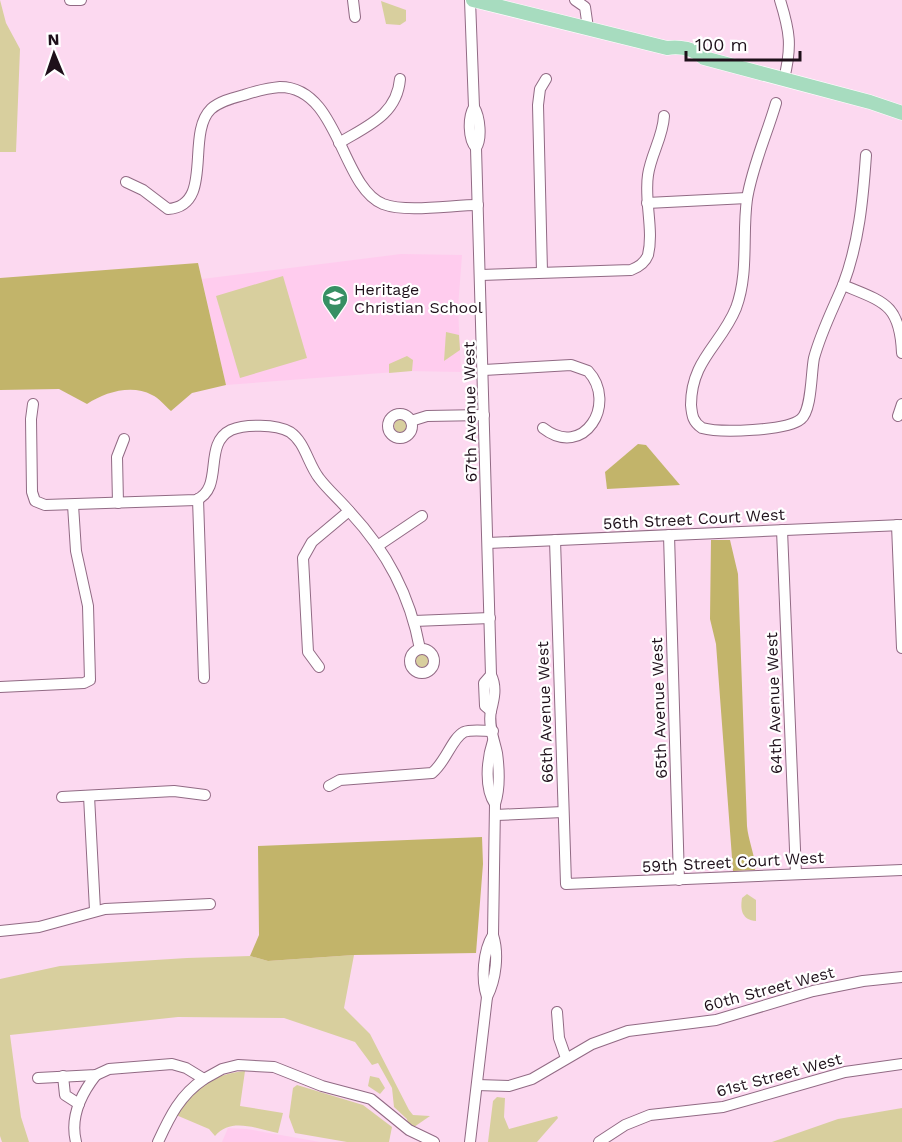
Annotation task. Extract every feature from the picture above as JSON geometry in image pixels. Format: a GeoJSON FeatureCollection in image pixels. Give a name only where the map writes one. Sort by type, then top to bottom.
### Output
{"type":"FeatureCollection","features":[{"type":"Feature","properties":{"kind":"main road"},"geometry":{"type":"LineString","coordinates":[[471,0],[667,48],[677,47],[698,52],[704,58],[870,102],[902,113]]}},
{"type":"Feature","properties":{"kind":"street"},"geometry":{"type":"LineString","coordinates":[[70,0],[81,0]]}},
{"type":"Feature","properties":{"kind":"street"},"geometry":{"type":"LineString","coordinates":[[353,0],[355,17]]}},
{"type":"Feature","properties":{"kind":"street","name":"67th Avenue West"},"geometry":{"type":"LineString","coordinates":[[470,1142],[487,997],[493,986],[496,952],[494,935],[496,809],[490,796],[488,754],[493,736],[491,711],[495,704],[494,681],[491,675],[476,148],[479,143],[479,123],[478,113],[474,107],[471,0]]}},
{"type":"Feature","properties":{"kind":"street"},"geometry":{"type":"LineString","coordinates":[[575,0],[585,8],[588,28]]}},
{"type":"Feature","properties":{"kind":"street"},"geometry":{"type":"LineString","coordinates":[[780,0],[790,35],[784,79]]}},
{"type":"Feature","properties":{"kind":"street"},"geometry":{"type":"LineString","coordinates":[[542,272],[538,102],[546,78]]}},
{"type":"Feature","properties":{"kind":"street"},"geometry":{"type":"LineString","coordinates":[[339,143],[373,123],[391,108],[398,93],[400,79]]}},
{"type":"Feature","properties":{"kind":"street"},"geometry":{"type":"LineString","coordinates":[[126,182],[143,190],[168,209],[182,205],[195,186],[198,174],[198,139],[207,114],[221,103],[272,88],[295,88],[309,96],[365,188],[378,201],[398,207],[478,205]]}},
{"type":"Feature","properties":{"kind":"street"},"geometry":{"type":"LineString","coordinates":[[776,103],[747,198],[742,286],[728,325],[705,355],[694,377],[692,415],[696,424],[708,430],[781,427],[796,423],[806,411],[815,354],[843,285],[861,214],[866,155]]}},
{"type":"Feature","properties":{"kind":"street"},"geometry":{"type":"LineString","coordinates":[[481,275],[631,270],[642,265],[648,252],[647,203],[650,165],[663,133],[664,116]]}},
{"type":"Feature","properties":{"kind":"street"},"geometry":{"type":"LineString","coordinates":[[647,203],[747,198]]}},
{"type":"Feature","properties":{"kind":"street"},"geometry":{"type":"LineString","coordinates":[[843,285],[875,298],[888,307],[901,329],[902,353]]}},
{"type":"Feature","properties":{"kind":"street"},"geometry":{"type":"LineString","coordinates":[[484,370],[571,365],[588,371],[598,388],[598,415],[592,427],[582,434],[569,436],[555,435],[543,428]]}},
{"type":"Feature","properties":{"kind":"street"},"geometry":{"type":"LineString","coordinates":[[33,404],[31,415],[32,489],[37,503],[73,505],[198,499],[209,488],[216,449],[223,436],[236,429],[274,427],[286,430],[296,437],[318,477],[379,545],[398,580],[414,621],[420,649]]}},
{"type":"Feature","properties":{"kind":"street"},"geometry":{"type":"LineString","coordinates":[[898,416],[902,404]]}},
{"type":"Feature","properties":{"kind":"street"},"geometry":{"type":"LineString","coordinates":[[411,421],[427,416],[484,415]]}},
{"type":"Feature","properties":{"kind":"street"},"geometry":{"type":"LineString","coordinates":[[118,503],[116,461],[124,439]]}},
{"type":"Feature","properties":{"kind":"street"},"geometry":{"type":"LineString","coordinates":[[198,499],[204,678]]}},
{"type":"Feature","properties":{"kind":"street"},"geometry":{"type":"LineString","coordinates":[[0,687],[84,683],[90,680],[85,586],[76,551],[73,505]]}},
{"type":"Feature","properties":{"kind":"street"},"geometry":{"type":"LineString","coordinates":[[319,668],[308,651],[303,558],[312,542],[350,511]]}},
{"type":"Feature","properties":{"kind":"street"},"geometry":{"type":"LineString","coordinates":[[379,545],[422,516]]}},
{"type":"Feature","properties":{"kind":"street"},"geometry":{"type":"LineString","coordinates":[[900,525],[902,648]]}},
{"type":"Feature","properties":{"kind":"street","name":"56th Street Court West"},"geometry":{"type":"LineString","coordinates":[[488,543],[900,525]]}},
{"type":"Feature","properties":{"kind":"street","name":"64th Avenue West"},"geometry":{"type":"LineString","coordinates":[[782,530],[796,874]]}},
{"type":"Feature","properties":{"kind":"street","name":"65th Avenue West"},"geometry":{"type":"LineString","coordinates":[[669,535],[679,880]]}},
{"type":"Feature","properties":{"kind":"street","name":"66th Avenue West"},"geometry":{"type":"LineString","coordinates":[[555,540],[566,884]]}},
{"type":"Feature","properties":{"kind":"street"},"geometry":{"type":"LineString","coordinates":[[414,621],[490,618]]}},
{"type":"Feature","properties":{"kind":"street"},"geometry":{"type":"LineString","coordinates":[[329,786],[340,780],[432,773],[442,765],[454,741],[464,732],[493,736]]}},
{"type":"Feature","properties":{"kind":"street"},"geometry":{"type":"LineString","coordinates":[[62,797],[174,791],[205,795]]}},
{"type":"Feature","properties":{"kind":"street"},"geometry":{"type":"LineString","coordinates":[[89,796],[95,910]]}},
{"type":"Feature","properties":{"kind":"street"},"geometry":{"type":"LineString","coordinates":[[496,809],[563,812]]}},
{"type":"Feature","properties":{"kind":"street","name":"59th Street Court West"},"geometry":{"type":"LineString","coordinates":[[566,884],[902,870]]}},
{"type":"Feature","properties":{"kind":"street"},"geometry":{"type":"LineString","coordinates":[[0,931],[39,927],[95,910],[210,904]]}},
{"type":"Feature","properties":{"kind":"street","name":"60th Street West"},"geometry":{"type":"LineString","coordinates":[[477,1085],[521,1083],[543,1074],[592,1044],[628,1031],[716,1020],[813,991],[863,981],[902,977]]}},
{"type":"Feature","properties":{"kind":"street"},"geometry":{"type":"LineString","coordinates":[[558,1012],[559,1038],[566,1058]]}},
{"type":"Feature","properties":{"kind":"street"},"geometry":{"type":"LineString","coordinates":[[38,1078],[96,1075],[109,1069],[172,1064],[186,1068],[204,1079]]}},
{"type":"Feature","properties":{"kind":"street","name":"61st Street West"},"geometry":{"type":"LineString","coordinates":[[599,1142],[625,1125],[650,1115],[740,1104],[845,1072],[902,1064]]}},
{"type":"Feature","properties":{"kind":"street"},"geometry":{"type":"LineString","coordinates":[[158,1142],[173,1109],[187,1092],[222,1069],[238,1065],[274,1067],[322,1086],[371,1099],[409,1130],[434,1142]]}},
{"type":"Feature","properties":{"kind":"street"},"geometry":{"type":"LineString","coordinates":[[76,1142],[73,1126],[79,1104],[96,1075]]}},
{"type":"Feature","properties":{"kind":"street"},"geometry":{"type":"LineString","coordinates":[[63,1076],[65,1095],[79,1104]]}},
{"type":"Feature","properties":{"kind":"shaded area"},"geometry":{"type":"Polygon","coordinates":[[[0,0],[6,23],[20,49],[16,152],[0,152],[0,0]]]}},
{"type":"Feature","properties":{"kind":"shaded area"},"geometry":{"type":"Polygon","coordinates":[[[381,1],[406,10],[406,21],[400,25],[386,24],[381,1]]]}},
{"type":"Feature","properties":{"kind":"shaded area","name":"Heritage Christian School"},"geometry":{"type":"Polygon","coordinates":[[[401,254],[462,255],[458,307],[461,372],[408,371],[226,385],[202,279],[401,254]]]}},
{"type":"Feature","properties":{"kind":"shaded area"},"geometry":{"type":"Polygon","coordinates":[[[198,263],[226,385],[192,393],[171,411],[155,396],[136,390],[110,393],[87,404],[59,389],[0,390],[0,278],[198,263]]]}},
{"type":"Feature","properties":{"kind":"shaded area"},"geometry":{"type":"Polygon","coordinates":[[[283,276],[307,358],[240,378],[216,296],[283,276]]]}},
{"type":"Feature","properties":{"kind":"shaded area"},"geometry":{"type":"Polygon","coordinates":[[[446,332],[459,335],[460,350],[444,361],[446,332]]]}},
{"type":"Feature","properties":{"kind":"shaded area"},"geometry":{"type":"Polygon","coordinates":[[[407,356],[413,360],[412,371],[389,373],[389,364],[407,356]]]}},
{"type":"Feature","properties":{"kind":"shaded area"},"geometry":{"type":"Polygon","coordinates":[[[401,419],[406,421],[408,426],[406,431],[401,433],[396,431],[394,426],[396,421],[401,419]]]}},
{"type":"Feature","properties":{"kind":"shaded area"},"geometry":{"type":"Polygon","coordinates":[[[638,444],[646,445],[680,485],[607,489],[605,472],[638,444]]]}},
{"type":"Feature","properties":{"kind":"shaded area"},"geometry":{"type":"Polygon","coordinates":[[[711,540],[730,540],[738,574],[747,826],[755,870],[733,871],[716,644],[710,619],[711,540]]]}},
{"type":"Feature","properties":{"kind":"shaded area"},"geometry":{"type":"Polygon","coordinates":[[[422,652],[430,660],[422,668],[414,660],[422,652]]]}},
{"type":"Feature","properties":{"kind":"shaded area"},"geometry":{"type":"Polygon","coordinates":[[[482,837],[483,864],[476,953],[354,955],[268,961],[250,956],[259,935],[258,846],[482,837]]]}},
{"type":"Feature","properties":{"kind":"shaded area"},"geometry":{"type":"Polygon","coordinates":[[[747,894],[756,900],[756,921],[748,919],[743,914],[742,898],[747,894]]]}},
{"type":"Feature","properties":{"kind":"shaded area"},"geometry":{"type":"Polygon","coordinates":[[[354,955],[344,1008],[370,1034],[409,1110],[413,1115],[430,1116],[414,1127],[408,1124],[407,1119],[394,1107],[392,1088],[378,1063],[372,1065],[355,1042],[284,1018],[178,1017],[10,1035],[21,1117],[29,1142],[2,1142],[0,1136],[0,979],[60,966],[187,958],[250,956],[268,961],[354,955]]]}},
{"type":"Feature","properties":{"kind":"shaded area"},"geometry":{"type":"Polygon","coordinates":[[[245,1071],[240,1106],[283,1113],[278,1133],[253,1127],[236,1126],[221,1130],[215,1136],[209,1129],[176,1115],[188,1097],[204,1084],[224,1075],[245,1071]]]}},
{"type":"Feature","properties":{"kind":"shaded area"},"geometry":{"type":"Polygon","coordinates":[[[370,1076],[379,1078],[385,1088],[380,1094],[368,1086],[370,1076]]]}},
{"type":"Feature","properties":{"kind":"shaded area"},"geometry":{"type":"Polygon","coordinates":[[[297,1085],[363,1105],[392,1127],[389,1142],[347,1142],[295,1133],[289,1117],[293,1088],[297,1085]]]}},
{"type":"Feature","properties":{"kind":"shaded area"},"geometry":{"type":"Polygon","coordinates":[[[497,1097],[505,1098],[504,1117],[509,1129],[557,1116],[558,1118],[537,1142],[488,1142],[493,1101],[497,1097]]]}},
{"type":"Feature","properties":{"kind":"shaded area"},"geometry":{"type":"Polygon","coordinates":[[[902,1108],[902,1142],[772,1142],[838,1119],[902,1108]]]}},
{"type":"Feature","properties":{"kind":"shaded area"},"geometry":{"type":"Polygon","coordinates":[[[228,1128],[247,1129],[320,1142],[222,1142],[228,1128]]]}},
{"type":"Feature","properties":{"kind":"place","name":"Heritage Christian School"},"geometry":{"type":"Point","coordinates":[335,321]}}]}
